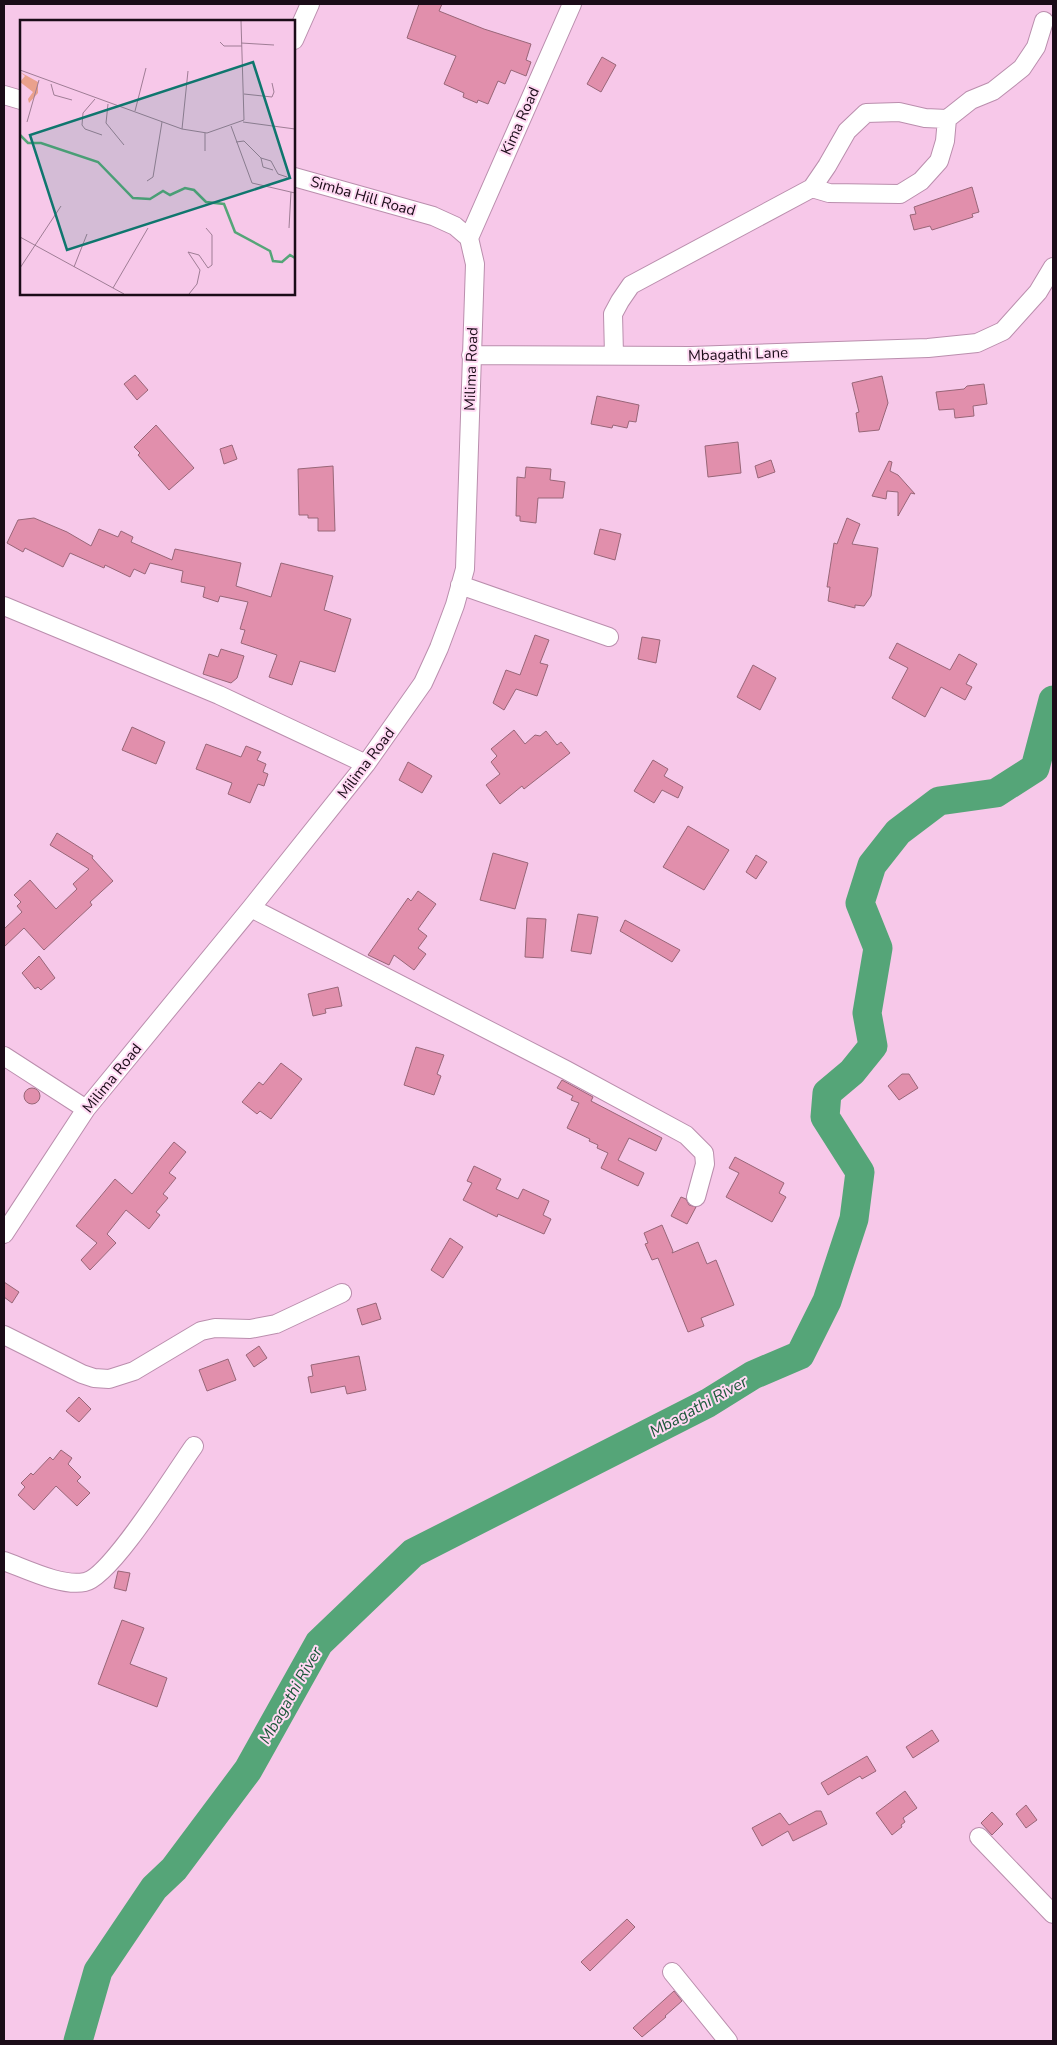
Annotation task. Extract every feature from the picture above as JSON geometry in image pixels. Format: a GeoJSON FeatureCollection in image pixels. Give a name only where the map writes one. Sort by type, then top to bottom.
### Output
{"type":"FeatureCollection","features":[{"type":"Feature","properties":{"kind":"street"},"geometry":{"type":"LineString","coordinates":[[295,38],[310,4]]}},
{"type":"Feature","properties":{"kind":"street","name":"Kima Road"},"geometry":{"type":"LineString","coordinates":[[469,238],[572,4]]}},
{"type":"Feature","properties":{"kind":"street"},"geometry":{"type":"LineString","coordinates":[[614,355],[613,314],[631,285],[812,188],[847,131],[866,113],[899,112],[926,118],[947,119],[971,100],[993,91],[1022,68],[1036,47],[1044,21]]}},
{"type":"Feature","properties":{"kind":"street"},"geometry":{"type":"LineString","coordinates":[[4,95],[20,100]]}},
{"type":"Feature","properties":{"kind":"street"},"geometry":{"type":"LineString","coordinates":[[812,188],[830,193],[900,194],[921,180],[939,160],[945,141],[947,119]]}},
{"type":"Feature","properties":{"kind":"street","name":"Simba Hill Road"},"geometry":{"type":"LineString","coordinates":[[295,176],[433,216],[455,226],[469,238]]}},
{"type":"Feature","properties":{"kind":"street","name":"Milima Road"},"geometry":{"type":"LineString","coordinates":[[4,1234],[86,1108],[251,908],[366,764],[423,683],[439,648],[464,569],[475,264],[469,238]]}},
{"type":"Feature","properties":{"kind":"street","name":"Mbagathi Lane"},"geometry":{"type":"LineString","coordinates":[[471,355],[691,356],[928,348],[977,343],[1002,331],[1038,292],[1053,267]]}},
{"type":"Feature","properties":{"kind":"street"},"geometry":{"type":"LineString","coordinates":[[460,586],[609,637]]}},
{"type":"Feature","properties":{"kind":"street"},"geometry":{"type":"LineString","coordinates":[[4,606],[219,695],[366,764]]}},
{"type":"Feature","properties":{"kind":"street"},"geometry":{"type":"LineString","coordinates":[[251,908],[566,1070],[686,1135],[704,1153],[705,1164],[696,1197]]}},
{"type":"Feature","properties":{"kind":"street"},"geometry":{"type":"LineString","coordinates":[[4,1056],[86,1108]]}},
{"type":"Feature","properties":{"kind":"street"},"geometry":{"type":"LineString","coordinates":[[4,1335],[82,1374],[94,1378],[109,1379],[134,1371],[201,1331],[215,1328],[250,1329],[276,1324],[342,1293]]}},
{"type":"Feature","properties":{"kind":"street"},"geometry":{"type":"LineString","coordinates":[[4,1561],[62,1581],[84,1583],[93,1579],[119,1554],[194,1446]]}},
{"type":"Feature","properties":{"kind":"street"},"geometry":{"type":"LineString","coordinates":[[980,1837],[1053,1914]]}},
{"type":"Feature","properties":{"kind":"street"},"geometry":{"type":"LineString","coordinates":[[672,1972],[728,2041]]}},
{"type":"Feature","properties":{"kind":"building"},"geometry":{"type":"Polygon","coordinates":[[[419,4],[442,4],[439,11],[484,29],[531,44],[526,60],[531,62],[526,76],[511,70],[505,84],[498,81],[488,104],[478,100],[477,103],[463,97],[464,93],[444,84],[456,56],[407,38],[419,4]]]}},
{"type":"Feature","properties":{"kind":"building"},"geometry":{"type":"Polygon","coordinates":[[[602,57],[616,65],[601,92],[587,84],[602,57]]]}},
{"type":"Feature","properties":{"kind":"building"},"geometry":{"type":"Polygon","coordinates":[[[972,187],[979,212],[972,214],[973,217],[932,230],[930,226],[914,230],[910,215],[916,214],[914,207],[972,187]]]}},
{"type":"Feature","properties":{"kind":"building"},"geometry":{"type":"Polygon","coordinates":[[[135,375],[148,390],[137,400],[124,384],[135,375]]]}},
{"type":"Feature","properties":{"kind":"building"},"geometry":{"type":"Polygon","coordinates":[[[882,376],[888,403],[879,430],[859,432],[856,413],[859,412],[852,383],[882,376]]]}},
{"type":"Feature","properties":{"kind":"building"},"geometry":{"type":"Polygon","coordinates":[[[984,384],[987,404],[973,406],[974,416],[955,418],[954,409],[939,410],[936,392],[964,389],[967,386],[984,384]]]}},
{"type":"Feature","properties":{"kind":"building"},"geometry":{"type":"Polygon","coordinates":[[[597,396],[639,405],[636,422],[629,421],[627,428],[613,425],[612,428],[591,424],[597,396]]]}},
{"type":"Feature","properties":{"kind":"building"},"geometry":{"type":"Polygon","coordinates":[[[156,425],[194,468],[169,490],[138,455],[140,453],[134,447],[156,425]]]}},
{"type":"Feature","properties":{"kind":"building"},"geometry":{"type":"Polygon","coordinates":[[[738,442],[741,473],[708,477],[705,446],[738,442]]]}},
{"type":"Feature","properties":{"kind":"building"},"geometry":{"type":"Polygon","coordinates":[[[232,445],[237,459],[224,464],[220,449],[232,445]]]}},
{"type":"Feature","properties":{"kind":"building"},"geometry":{"type":"Polygon","coordinates":[[[771,460],[775,472],[758,478],[755,466],[771,460]]]}},
{"type":"Feature","properties":{"kind":"building"},"geometry":{"type":"Polygon","coordinates":[[[889,461],[892,462],[890,471],[898,475],[915,494],[911,493],[898,516],[898,492],[887,491],[886,499],[872,496],[889,461]]]}},
{"type":"Feature","properties":{"kind":"building"},"geometry":{"type":"Polygon","coordinates":[[[333,466],[335,531],[318,531],[318,518],[308,518],[308,515],[299,515],[298,469],[333,466]]]}},
{"type":"Feature","properties":{"kind":"building"},"geometry":{"type":"Polygon","coordinates":[[[526,467],[551,469],[550,480],[565,482],[563,498],[538,498],[536,523],[520,521],[520,516],[516,516],[517,477],[525,478],[526,467]]]}},
{"type":"Feature","properties":{"kind":"building"},"geometry":{"type":"Polygon","coordinates":[[[34,518],[67,532],[91,546],[99,529],[118,537],[121,531],[133,537],[131,542],[172,560],[175,549],[241,563],[236,586],[271,597],[281,563],[333,576],[324,610],[351,619],[335,672],[300,661],[292,685],[269,677],[277,655],[241,643],[245,630],[240,629],[248,602],[220,596],[218,602],[203,597],[205,587],[181,582],[183,571],[150,563],[145,574],[134,569],[130,577],[105,565],[104,568],[70,553],[63,567],[25,548],[23,552],[7,543],[18,520],[34,518]]]}},
{"type":"Feature","properties":{"kind":"building"},"geometry":{"type":"Polygon","coordinates":[[[847,518],[860,524],[852,544],[878,548],[871,596],[864,606],[855,605],[855,608],[828,601],[830,587],[827,587],[834,543],[837,544],[847,518]]]}},
{"type":"Feature","properties":{"kind":"building"},"geometry":{"type":"Polygon","coordinates":[[[600,529],[621,534],[615,560],[594,554],[600,529]]]}},
{"type":"Feature","properties":{"kind":"building"},"geometry":{"type":"Polygon","coordinates":[[[535,635],[549,640],[540,663],[548,665],[537,696],[516,689],[504,710],[493,703],[506,670],[520,675],[535,635]]]}},
{"type":"Feature","properties":{"kind":"building"},"geometry":{"type":"Polygon","coordinates":[[[642,637],[660,640],[656,663],[638,659],[642,637]]]}},
{"type":"Feature","properties":{"kind":"building"},"geometry":{"type":"Polygon","coordinates":[[[897,643],[950,670],[959,654],[977,664],[966,684],[972,687],[965,700],[941,687],[925,717],[892,698],[908,668],[889,658],[897,643]]]}},
{"type":"Feature","properties":{"kind":"building"},"geometry":{"type":"Polygon","coordinates":[[[221,649],[244,656],[237,678],[231,683],[203,674],[209,654],[218,657],[221,649]]]}},
{"type":"Feature","properties":{"kind":"building"},"geometry":{"type":"Polygon","coordinates":[[[753,665],[776,678],[760,710],[737,697],[753,665]]]}},
{"type":"Feature","properties":{"kind":"building"},"geometry":{"type":"Polygon","coordinates":[[[132,727],[165,742],[156,764],[122,750],[132,727]]]}},
{"type":"Feature","properties":{"kind":"building"},"geometry":{"type":"Polygon","coordinates":[[[514,730],[525,744],[535,735],[540,736],[546,731],[557,745],[561,742],[570,753],[524,789],[522,786],[500,804],[486,785],[500,774],[491,762],[497,756],[491,749],[514,730]]]}},
{"type":"Feature","properties":{"kind":"building"},"geometry":{"type":"Polygon","coordinates":[[[206,744],[241,757],[246,746],[261,752],[257,760],[266,764],[263,772],[268,774],[264,786],[258,784],[250,803],[228,794],[232,783],[196,769],[206,744]]]}},
{"type":"Feature","properties":{"kind":"building"},"geometry":{"type":"Polygon","coordinates":[[[653,760],[668,769],[664,776],[683,787],[678,798],[662,790],[654,803],[634,791],[653,760]]]}},
{"type":"Feature","properties":{"kind":"building"},"geometry":{"type":"Polygon","coordinates":[[[408,762],[432,776],[422,793],[399,780],[408,762]]]}},
{"type":"Feature","properties":{"kind":"building"},"geometry":{"type":"Polygon","coordinates":[[[688,826],[729,850],[704,890],[663,867],[688,826]]]}},
{"type":"Feature","properties":{"kind":"building"},"geometry":{"type":"Polygon","coordinates":[[[57,833],[93,856],[92,858],[113,881],[90,902],[92,905],[44,950],[24,928],[4,947],[4,929],[22,912],[17,906],[21,902],[14,895],[30,880],[56,909],[77,889],[73,884],[89,869],[50,845],[57,833]]]}},
{"type":"Feature","properties":{"kind":"building"},"geometry":{"type":"Polygon","coordinates":[[[493,853],[528,863],[515,909],[480,900],[493,853]]]}},
{"type":"Feature","properties":{"kind":"building"},"geometry":{"type":"Polygon","coordinates":[[[756,855],[767,862],[756,879],[746,872],[756,855]]]}},
{"type":"Feature","properties":{"kind":"building"},"geometry":{"type":"Polygon","coordinates":[[[418,891],[436,904],[418,929],[427,936],[418,948],[426,954],[414,970],[394,955],[389,965],[368,955],[408,898],[411,901],[418,891]]]}},
{"type":"Feature","properties":{"kind":"building"},"geometry":{"type":"Polygon","coordinates":[[[578,914],[598,917],[591,954],[571,951],[578,914]]]}},
{"type":"Feature","properties":{"kind":"building"},"geometry":{"type":"Polygon","coordinates":[[[527,918],[546,919],[543,958],[525,957],[527,918]]]}},
{"type":"Feature","properties":{"kind":"building"},"geometry":{"type":"Polygon","coordinates":[[[625,920],[680,950],[672,962],[620,931],[625,920]]]}},
{"type":"Feature","properties":{"kind":"building"},"geometry":{"type":"Polygon","coordinates":[[[39,956],[55,978],[41,990],[38,987],[35,989],[22,973],[39,956]]]}},
{"type":"Feature","properties":{"kind":"building"},"geometry":{"type":"Polygon","coordinates":[[[338,987],[342,1006],[325,1009],[326,1013],[313,1016],[308,994],[338,987]]]}},
{"type":"Feature","properties":{"kind":"building"},"geometry":{"type":"Polygon","coordinates":[[[416,1047],[444,1055],[437,1074],[441,1076],[434,1095],[404,1085],[416,1047]]]}},
{"type":"Feature","properties":{"kind":"building"},"geometry":{"type":"Polygon","coordinates":[[[281,1063],[302,1079],[271,1119],[260,1111],[257,1114],[242,1102],[259,1082],[263,1085],[281,1063]]]}},
{"type":"Feature","properties":{"kind":"building"},"geometry":{"type":"Polygon","coordinates":[[[902,1074],[909,1074],[918,1088],[899,1100],[888,1086],[902,1074]]]}},
{"type":"Feature","properties":{"kind":"building"},"geometry":{"type":"Polygon","coordinates":[[[562,1080],[593,1097],[591,1101],[662,1138],[656,1151],[629,1138],[618,1160],[644,1173],[638,1186],[601,1168],[608,1153],[597,1148],[598,1145],[589,1141],[590,1139],[567,1128],[579,1103],[571,1100],[573,1096],[557,1088],[562,1080]]]}},
{"type":"Feature","properties":{"kind":"building"},"geometry":{"type":"Polygon","coordinates":[[[29,1088],[35,1088],[40,1093],[38,1102],[29,1104],[24,1099],[24,1093],[29,1088]]]}},
{"type":"Feature","properties":{"kind":"building"},"geometry":{"type":"Polygon","coordinates":[[[174,1142],[186,1152],[169,1173],[176,1178],[163,1194],[168,1198],[156,1212],[160,1215],[149,1229],[126,1210],[107,1234],[116,1243],[90,1270],[81,1260],[97,1243],[76,1226],[115,1179],[132,1194],[174,1142]]]}},
{"type":"Feature","properties":{"kind":"building"},"geometry":{"type":"Polygon","coordinates":[[[735,1157],[784,1183],[779,1193],[786,1197],[772,1222],[726,1197],[739,1173],[729,1168],[735,1157]]]}},
{"type":"Feature","properties":{"kind":"building"},"geometry":{"type":"Polygon","coordinates":[[[474,1166],[501,1179],[496,1189],[518,1199],[523,1189],[549,1201],[543,1215],[551,1219],[544,1234],[498,1214],[497,1217],[463,1200],[472,1183],[467,1181],[474,1166]]]}},
{"type":"Feature","properties":{"kind":"building"},"geometry":{"type":"Polygon","coordinates":[[[681,1197],[686,1199],[689,1205],[696,1207],[687,1224],[671,1216],[681,1197]]]}},
{"type":"Feature","properties":{"kind":"building"},"geometry":{"type":"Polygon","coordinates":[[[662,1225],[673,1251],[672,1253],[698,1242],[707,1264],[716,1260],[734,1305],[701,1318],[704,1326],[688,1332],[658,1258],[652,1260],[645,1244],[648,1243],[644,1233],[662,1225]]]}},
{"type":"Feature","properties":{"kind":"building"},"geometry":{"type":"Polygon","coordinates":[[[450,1238],[463,1247],[443,1278],[431,1270],[450,1238]]]}},
{"type":"Feature","properties":{"kind":"building"},"geometry":{"type":"Polygon","coordinates":[[[4,1282],[19,1292],[12,1303],[4,1297],[4,1282]]]}},
{"type":"Feature","properties":{"kind":"building"},"geometry":{"type":"Polygon","coordinates":[[[376,1303],[381,1319],[362,1325],[357,1309],[376,1303]]]}},
{"type":"Feature","properties":{"kind":"building"},"geometry":{"type":"Polygon","coordinates":[[[259,1346],[267,1358],[254,1367],[246,1355],[259,1346]]]}},
{"type":"Feature","properties":{"kind":"building"},"geometry":{"type":"Polygon","coordinates":[[[359,1356],[366,1390],[347,1394],[345,1386],[311,1393],[308,1377],[313,1376],[311,1365],[359,1356]]]}},
{"type":"Feature","properties":{"kind":"building"},"geometry":{"type":"Polygon","coordinates":[[[228,1359],[236,1380],[207,1391],[199,1370],[228,1359]]]}},
{"type":"Feature","properties":{"kind":"building"},"geometry":{"type":"Polygon","coordinates":[[[79,1397],[91,1409],[79,1422],[66,1411],[79,1397]]]}},
{"type":"Feature","properties":{"kind":"building"},"geometry":{"type":"Polygon","coordinates":[[[61,1450],[72,1458],[68,1464],[81,1477],[77,1481],[90,1493],[77,1506],[56,1486],[34,1510],[18,1495],[25,1487],[21,1483],[31,1473],[33,1475],[50,1457],[53,1460],[61,1450]]]}},
{"type":"Feature","properties":{"kind":"building"},"geometry":{"type":"Polygon","coordinates":[[[118,1571],[130,1573],[126,1591],[114,1588],[118,1571]]]}},
{"type":"Feature","properties":{"kind":"building"},"geometry":{"type":"Polygon","coordinates":[[[122,1620],[144,1628],[130,1664],[167,1678],[157,1707],[98,1684],[122,1620]]]}},
{"type":"Feature","properties":{"kind":"building"},"geometry":{"type":"Polygon","coordinates":[[[932,1730],[939,1741],[913,1758],[906,1747],[932,1730]]]}},
{"type":"Feature","properties":{"kind":"building"},"geometry":{"type":"Polygon","coordinates":[[[867,1756],[876,1771],[862,1779],[860,1776],[828,1795],[821,1783],[867,1756]]]}},
{"type":"Feature","properties":{"kind":"building"},"geometry":{"type":"Polygon","coordinates":[[[905,1791],[917,1808],[903,1818],[905,1822],[901,1825],[902,1827],[892,1835],[876,1813],[905,1791]]]}},
{"type":"Feature","properties":{"kind":"building"},"geometry":{"type":"Polygon","coordinates":[[[1026,1805],[1037,1820],[1026,1828],[1016,1814],[1026,1805]]]}},
{"type":"Feature","properties":{"kind":"building"},"geometry":{"type":"Polygon","coordinates":[[[816,1811],[821,1811],[827,1824],[793,1841],[788,1831],[762,1846],[752,1828],[780,1813],[789,1825],[816,1811]]]}},
{"type":"Feature","properties":{"kind":"building"},"geometry":{"type":"Polygon","coordinates":[[[992,1812],[1003,1824],[992,1835],[981,1823],[992,1812]]]}},
{"type":"Feature","properties":{"kind":"building"},"geometry":{"type":"Polygon","coordinates":[[[627,1919],[635,1927],[590,1971],[581,1962],[627,1919]]]}},
{"type":"Feature","properties":{"kind":"building"},"geometry":{"type":"Polygon","coordinates":[[[674,1991],[682,2001],[642,2037],[633,2028],[674,1991]]]}},
{"type":"Feature","properties":{"kind":"waterway","name":"Mbagathi River"},"geometry":{"type":"LineString","coordinates":[[78,2041],[98,1971],[154,1888],[174,1869],[248,1770],[319,1643],[413,1553],[708,1403],[753,1375],[800,1355],[827,1301],[854,1219],[860,1172],[825,1117],[827,1093],[852,1072],[873,1046],[867,1013],[878,948],[860,903],[872,865],[898,832],[939,801],[996,793],[1035,768],[1053,700]]}}]}
